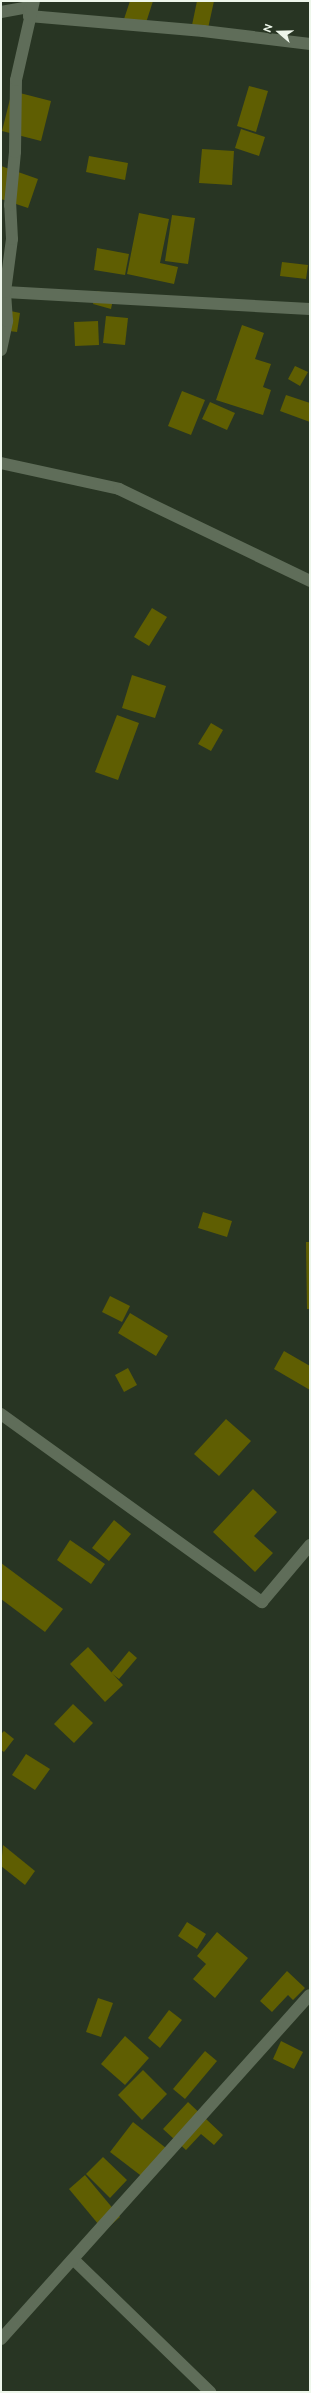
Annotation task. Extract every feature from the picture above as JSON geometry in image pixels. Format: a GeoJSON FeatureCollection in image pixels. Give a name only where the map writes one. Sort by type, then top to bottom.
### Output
{"type":"FeatureCollection","features":[{"type":"Feature","properties":{"kind":"street"},"geometry":{"type":"LineString","coordinates":[[29,16],[34,1]]}},
{"type":"Feature","properties":{"kind":"street"},"geometry":{"type":"LineString","coordinates":[[1,12],[30,7],[16,80],[15,152],[10,205],[12,239],[5,292],[7,321],[1,350]]}},
{"type":"Feature","properties":{"kind":"street"},"geometry":{"type":"LineString","coordinates":[[29,16],[203,31],[310,44]]}},
{"type":"Feature","properties":{"kind":"street"},"geometry":{"type":"LineString","coordinates":[[5,292],[310,309]]}},
{"type":"Feature","properties":{"kind":"street"},"geometry":{"type":"LineString","coordinates":[[1,463],[119,490],[310,581]]}},
{"type":"Feature","properties":{"kind":"street"},"geometry":{"type":"LineString","coordinates":[[1,1414],[262,1602],[310,1545]]}},
{"type":"Feature","properties":{"kind":"street"},"geometry":{"type":"LineString","coordinates":[[1,2339],[74,2260],[310,1995]]}},
{"type":"Feature","properties":{"kind":"street"},"geometry":{"type":"LineString","coordinates":[[74,2260],[210,2392]]}},
{"type":"Feature","properties":{"kind":"building"},"geometry":{"type":"Polygon","coordinates":[[[130,1],[153,1],[144,29],[123,22],[130,1]]]}},
{"type":"Feature","properties":{"kind":"building"},"geometry":{"type":"Polygon","coordinates":[[[197,1],[214,1],[207,33],[191,30],[197,1]]]}},
{"type":"Feature","properties":{"kind":"building"},"geometry":{"type":"Polygon","coordinates":[[[249,86],[268,91],[256,132],[237,126],[249,86]]]}},
{"type":"Feature","properties":{"kind":"building"},"geometry":{"type":"Polygon","coordinates":[[[12,91],[51,101],[41,141],[2,131],[12,91]]]}},
{"type":"Feature","properties":{"kind":"building"},"geometry":{"type":"Polygon","coordinates":[[[241,129],[265,137],[259,156],[235,148],[241,129]]]}},
{"type":"Feature","properties":{"kind":"building"},"geometry":{"type":"Polygon","coordinates":[[[202,149],[234,151],[232,185],[199,183],[202,149]]]}},
{"type":"Feature","properties":{"kind":"building"},"geometry":{"type":"Polygon","coordinates":[[[89,156],[128,163],[125,180],[86,172],[89,156]]]}},
{"type":"Feature","properties":{"kind":"building"},"geometry":{"type":"Polygon","coordinates":[[[1,166],[38,179],[28,208],[1,199],[1,166]]]}},
{"type":"Feature","properties":{"kind":"building"},"geometry":{"type":"Polygon","coordinates":[[[139,213],[169,219],[160,263],[178,267],[174,284],[127,274],[139,213]]]}},
{"type":"Feature","properties":{"kind":"building"},"geometry":{"type":"Polygon","coordinates":[[[172,215],[195,218],[188,264],[165,261],[172,215]]]}},
{"type":"Feature","properties":{"kind":"building"},"geometry":{"type":"Polygon","coordinates":[[[97,248],[129,254],[125,275],[94,270],[97,248]]]}},
{"type":"Feature","properties":{"kind":"building"},"geometry":{"type":"Polygon","coordinates":[[[282,262],[308,265],[306,279],[280,276],[282,262]]]}},
{"type":"Feature","properties":{"kind":"building"},"geometry":{"type":"Polygon","coordinates":[[[97,291],[114,295],[111,309],[93,304],[97,291]]]}},
{"type":"Feature","properties":{"kind":"building"},"geometry":{"type":"Polygon","coordinates":[[[1,309],[20,313],[17,332],[1,330],[1,309]]]}},
{"type":"Feature","properties":{"kind":"building"},"geometry":{"type":"Polygon","coordinates":[[[106,316],[128,318],[125,345],[103,343],[106,316]]]}},
{"type":"Feature","properties":{"kind":"building"},"geometry":{"type":"Polygon","coordinates":[[[98,321],[99,345],[75,346],[74,322],[98,321]]]}},
{"type":"Feature","properties":{"kind":"building"},"geometry":{"type":"Polygon","coordinates":[[[242,325],[264,333],[255,359],[271,364],[263,387],[271,390],[263,415],[216,400],[242,325]]]}},
{"type":"Feature","properties":{"kind":"building"},"geometry":{"type":"Polygon","coordinates":[[[295,366],[308,372],[300,386],[288,379],[295,366]]]}},
{"type":"Feature","properties":{"kind":"building"},"geometry":{"type":"Polygon","coordinates":[[[182,391],[205,400],[191,435],[168,426],[182,391]]]}},
{"type":"Feature","properties":{"kind":"building"},"geometry":{"type":"Polygon","coordinates":[[[286,395],[310,403],[310,422],[280,411],[286,395]]]}},
{"type":"Feature","properties":{"kind":"building"},"geometry":{"type":"Polygon","coordinates":[[[210,402],[235,413],[227,430],[202,419],[210,402]]]}},
{"type":"Feature","properties":{"kind":"building"},"geometry":{"type":"Polygon","coordinates":[[[152,608],[167,617],[149,646],[134,637],[152,608]]]}},
{"type":"Feature","properties":{"kind":"building"},"geometry":{"type":"Polygon","coordinates":[[[132,675],[166,686],[155,718],[122,708],[132,675]]]}},
{"type":"Feature","properties":{"kind":"building"},"geometry":{"type":"Polygon","coordinates":[[[117,715],[139,723],[118,780],[95,772],[117,715]]]}},
{"type":"Feature","properties":{"kind":"building"},"geometry":{"type":"Polygon","coordinates":[[[211,723],[223,730],[211,751],[198,744],[211,723]]]}},
{"type":"Feature","properties":{"kind":"building"},"geometry":{"type":"Polygon","coordinates":[[[203,1212],[232,1221],[227,1237],[198,1228],[203,1212]]]}},
{"type":"Feature","properties":{"kind":"building"},"geometry":{"type":"Polygon","coordinates":[[[306,1242],[310,1242],[310,1309],[307,1309],[306,1242]]]}},
{"type":"Feature","properties":{"kind":"building"},"geometry":{"type":"Polygon","coordinates":[[[110,1296],[130,1306],[122,1322],[102,1312],[110,1296]]]}},
{"type":"Feature","properties":{"kind":"building"},"geometry":{"type":"Polygon","coordinates":[[[130,1313],[168,1336],[156,1356],[118,1333],[130,1313]]]}},
{"type":"Feature","properties":{"kind":"building"},"geometry":{"type":"Polygon","coordinates":[[[284,1351],[310,1366],[310,1390],[274,1369],[284,1351]]]}},
{"type":"Feature","properties":{"kind":"building"},"geometry":{"type":"Polygon","coordinates":[[[128,1368],[137,1385],[124,1392],[115,1375],[128,1368]]]}},
{"type":"Feature","properties":{"kind":"building"},"geometry":{"type":"Polygon","coordinates":[[[226,1419],[251,1441],[219,1476],[194,1454],[226,1419]]]}},
{"type":"Feature","properties":{"kind":"building"},"geometry":{"type":"Polygon","coordinates":[[[253,1489],[277,1512],[254,1536],[273,1553],[255,1572],[213,1532],[253,1489]]]}},
{"type":"Feature","properties":{"kind":"building"},"geometry":{"type":"Polygon","coordinates":[[[114,1520],[131,1534],[109,1561],[92,1548],[114,1520]]]}},
{"type":"Feature","properties":{"kind":"building"},"geometry":{"type":"Polygon","coordinates":[[[70,1540],[105,1564],[91,1584],[57,1560],[70,1540]]]}},
{"type":"Feature","properties":{"kind":"building"},"geometry":{"type":"Polygon","coordinates":[[[1,1563],[63,1609],[45,1632],[1,1599],[1,1563]]]}},
{"type":"Feature","properties":{"kind":"building"},"geometry":{"type":"Polygon","coordinates":[[[88,1647],[123,1685],[105,1702],[70,1664],[88,1647]]]}},
{"type":"Feature","properties":{"kind":"building"},"geometry":{"type":"Polygon","coordinates":[[[129,1651],[137,1658],[119,1679],[111,1673],[129,1651]]]}},
{"type":"Feature","properties":{"kind":"building"},"geometry":{"type":"Polygon","coordinates":[[[73,1704],[93,1723],[74,1743],[54,1724],[73,1704]]]}},
{"type":"Feature","properties":{"kind":"building"},"geometry":{"type":"Polygon","coordinates":[[[4,1731],[14,1739],[4,1752],[1,1750],[1,1734],[4,1731]]]}},
{"type":"Feature","properties":{"kind":"building"},"geometry":{"type":"Polygon","coordinates":[[[26,1754],[50,1769],[35,1790],[12,1775],[26,1754]]]}},
{"type":"Feature","properties":{"kind":"building"},"geometry":{"type":"Polygon","coordinates":[[[3,1845],[35,1871],[25,1885],[1,1866],[3,1845]]]}},
{"type":"Feature","properties":{"kind":"building"},"geometry":{"type":"Polygon","coordinates":[[[187,1922],[206,1934],[197,1949],[178,1936],[187,1922]]]}},
{"type":"Feature","properties":{"kind":"building"},"geometry":{"type":"Polygon","coordinates":[[[217,1932],[248,1958],[215,1998],[193,1979],[206,1964],[197,1956],[217,1932]]]}},
{"type":"Feature","properties":{"kind":"building"},"geometry":{"type":"Polygon","coordinates":[[[287,1971],[305,1988],[293,2000],[288,1995],[272,2012],[260,2001],[287,1971]]]}},
{"type":"Feature","properties":{"kind":"building"},"geometry":{"type":"Polygon","coordinates":[[[98,1998],[113,2003],[101,2037],[86,2032],[98,1998]]]}},
{"type":"Feature","properties":{"kind":"building"},"geometry":{"type":"Polygon","coordinates":[[[169,2010],[182,2020],[160,2048],[148,2038],[169,2010]]]}},
{"type":"Feature","properties":{"kind":"building"},"geometry":{"type":"Polygon","coordinates":[[[125,2036],[149,2058],[125,2085],[101,2064],[125,2036]]]}},
{"type":"Feature","properties":{"kind":"building"},"geometry":{"type":"Polygon","coordinates":[[[281,2041],[303,2052],[294,2069],[273,2059],[281,2041]]]}},
{"type":"Feature","properties":{"kind":"building"},"geometry":{"type":"Polygon","coordinates":[[[205,2051],[217,2061],[185,2099],[173,2089],[205,2051]]]}},
{"type":"Feature","properties":{"kind":"building"},"geometry":{"type":"Polygon","coordinates":[[[143,2070],[167,2094],[142,2120],[118,2095],[143,2070]]]}},
{"type":"Feature","properties":{"kind":"building"},"geometry":{"type":"Polygon","coordinates":[[[188,2102],[223,2135],[214,2145],[201,2134],[186,2150],[163,2129],[188,2102]]]}},
{"type":"Feature","properties":{"kind":"building"},"geometry":{"type":"Polygon","coordinates":[[[133,2122],[171,2152],[148,2181],[110,2152],[133,2122]]]}},
{"type":"Feature","properties":{"kind":"building"},"geometry":{"type":"Polygon","coordinates":[[[103,2157],[127,2180],[110,2198],[86,2174],[103,2157]]]}},
{"type":"Feature","properties":{"kind":"building"},"geometry":{"type":"Polygon","coordinates":[[[85,2175],[120,2217],[104,2231],[69,2189],[85,2175]]]}}]}
